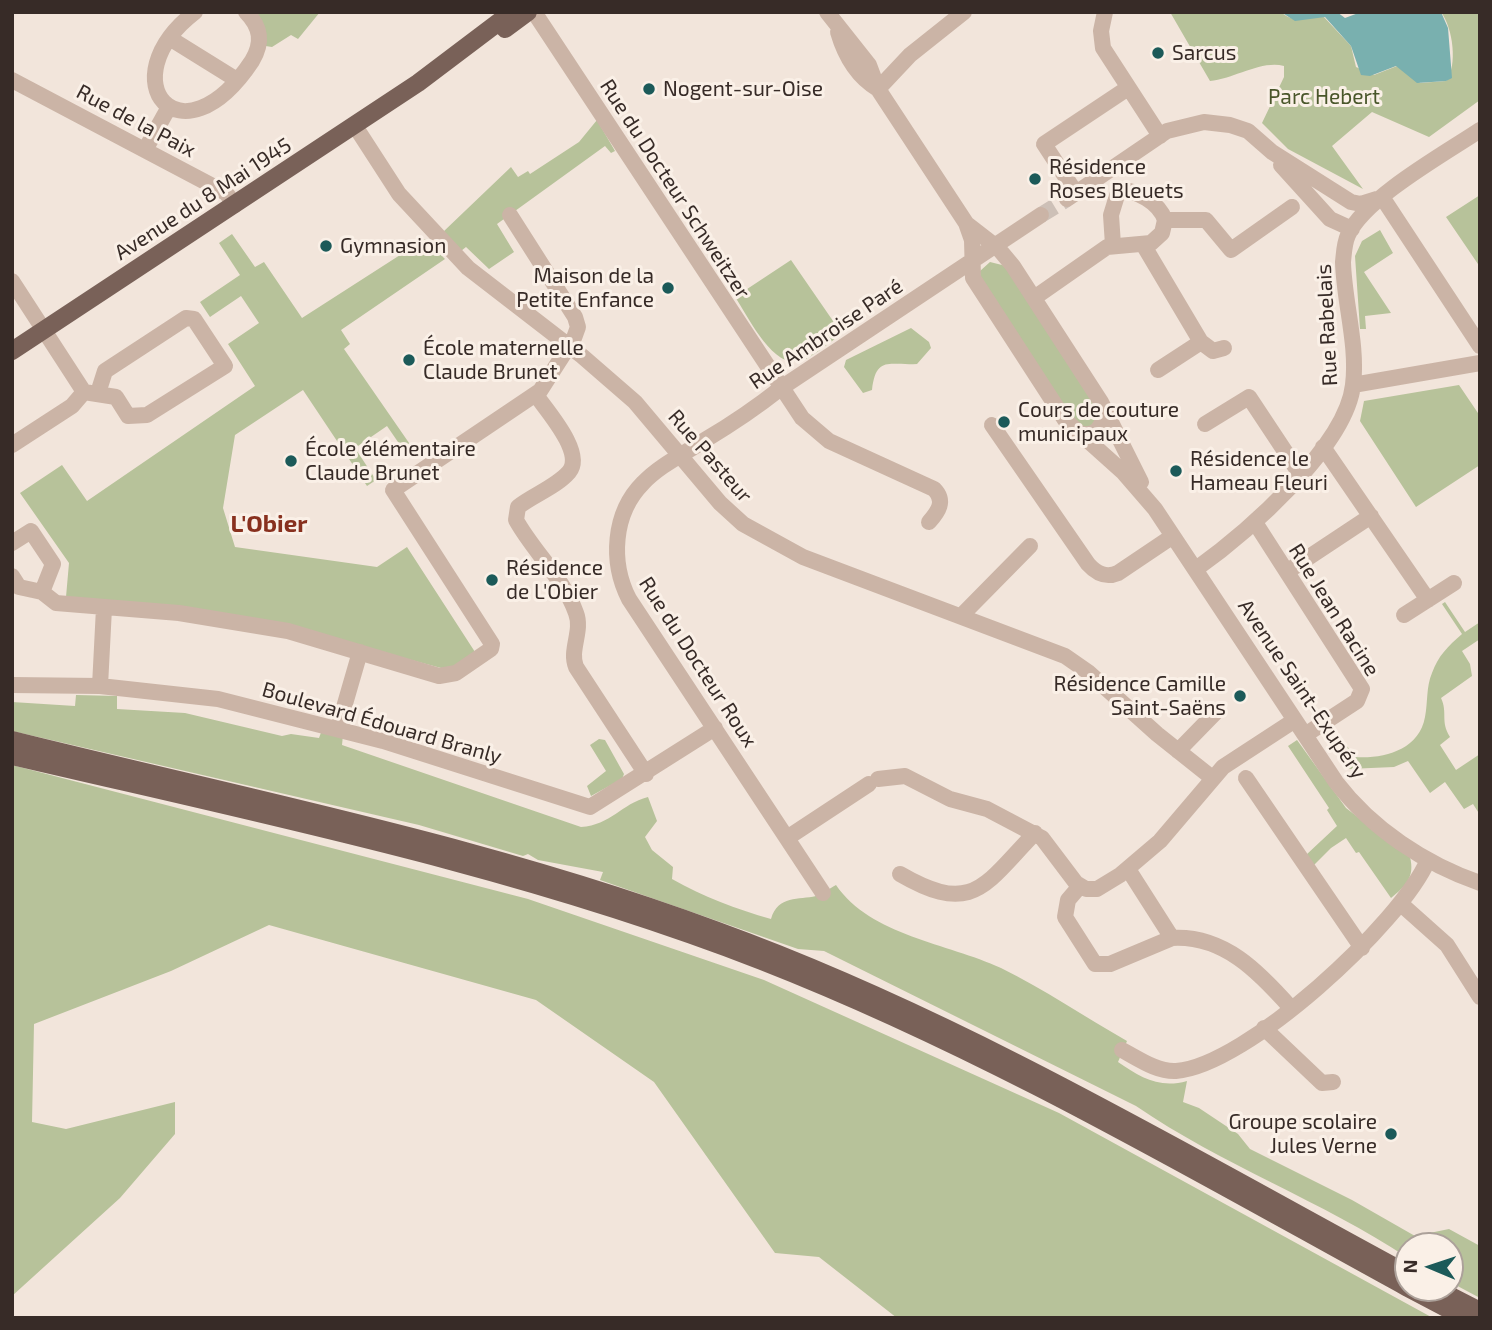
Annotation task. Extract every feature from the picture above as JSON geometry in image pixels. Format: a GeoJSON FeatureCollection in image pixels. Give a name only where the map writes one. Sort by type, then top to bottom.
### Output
{"type":"FeatureCollection","features":[{"type":"Feature","properties":{"kind":"main road","name":"Avenue du 8 Mai 1945"},"geometry":{"type":"LineString","coordinates":[[12,351],[355,126],[418,83],[502,19],[528,12]]}},
{"type":"Feature","properties":{"kind":"main road"},"geometry":{"type":"LineString","coordinates":[[12,740],[505,863],[626,899],[744,940],[864,989],[990,1048],[1394,1266]]}},
{"type":"Feature","properties":{"kind":"main road"},"geometry":{"type":"LineString","coordinates":[[12,755],[497,874],[644,918],[763,961],[902,1020],[995,1065],[1394,1280]]}},
{"type":"Feature","properties":{"kind":"main road"},"geometry":{"type":"LineString","coordinates":[[1435,1302],[1465,1318]]}},
{"type":"Feature","properties":{"kind":"main road"},"geometry":{"type":"LineString","coordinates":[[1462,1302],[1480,1311]]}},
{"type":"Feature","properties":{"kind":"street"},"geometry":{"type":"LineString","coordinates":[[195,12],[170,39],[155,62],[157,91],[169,107],[184,111],[205,107],[224,96],[237,80],[258,49],[260,40],[253,14]]}},
{"type":"Feature","properties":{"kind":"street","name":"Rue du Docteur Schweitzer"},"geometry":{"type":"LineString","coordinates":[[534,12],[802,418],[822,437],[934,489],[940,497],[940,507],[929,522]]}},
{"type":"Feature","properties":{"kind":"street","name":"Avenue Saint-Exupéry"},"geometry":{"type":"LineString","coordinates":[[827,12],[869,65],[878,89],[966,223],[972,240],[971,262],[976,283],[1075,432],[1123,472],[1155,509]]}},
{"type":"Feature","properties":{"kind":"street"},"geometry":{"type":"LineString","coordinates":[[878,89],[909,55],[964,12]]}},
{"type":"Feature","properties":{"kind":"street"},"geometry":{"type":"LineString","coordinates":[[1105,12],[1101,39],[1107,55],[1160,136]]}},
{"type":"Feature","properties":{"kind":"street"},"geometry":{"type":"LineString","coordinates":[[170,39],[237,80]]}},
{"type":"Feature","properties":{"kind":"street","name":"Rue de la Paix"},"geometry":{"type":"LineString","coordinates":[[12,80],[226,193],[235,205]]}},
{"type":"Feature","properties":{"kind":"street"},"geometry":{"type":"LineString","coordinates":[[1128,88],[1044,144],[1071,196],[1160,136],[1189,123],[1222,123],[1248,131],[1272,152],[1329,219],[1352,229]]}},
{"type":"Feature","properties":{"kind":"street"},"geometry":{"type":"LineString","coordinates":[[145,150],[169,107]]}},
{"type":"Feature","properties":{"kind":"street","name":"Rue Pasteur"},"geometry":{"type":"LineString","coordinates":[[355,126],[400,194],[468,268],[569,346],[642,408],[720,503],[751,530],[791,552],[962,615],[1072,660],[1211,777]]}},
{"type":"Feature","properties":{"kind":"street","name":"Rue Rabelais"},"geometry":{"type":"LineString","coordinates":[[1196,569],[1256,524],[1342,422],[1353,385],[1343,262],[1345,245],[1352,229],[1382,197],[1480,130]]}},
{"type":"Feature","properties":{"kind":"street"},"geometry":{"type":"LineString","coordinates":[[1272,152],[1351,202],[1362,204],[1382,197],[1480,346]]}},
{"type":"Feature","properties":{"kind":"street"},"geometry":{"type":"LineString","coordinates":[[1109,172],[1119,189],[1143,196],[1165,220],[1206,220],[1231,250],[1292,207]]}},
{"type":"Feature","properties":{"kind":"street"},"geometry":{"type":"LineString","coordinates":[[1113,246],[1111,215],[1119,189]]}},
{"type":"Feature","properties":{"kind":"street"},"geometry":{"type":"LineString","coordinates":[[12,576],[19,587],[42,592],[56,603],[179,613],[234,621],[300,634],[445,677],[456,673],[492,647],[393,490],[536,395],[545,386],[578,327],[575,317],[510,215]]}},
{"type":"Feature","properties":{"kind":"street","name":"Rue Ambroise Paré"},"geometry":{"type":"LineString","coordinates":[[681,456],[1041,215]]}},
{"type":"Feature","properties":{"kind":"street"},"geometry":{"type":"LineString","coordinates":[[1034,298],[1113,246],[1144,246],[1162,233],[1165,220]]}},
{"type":"Feature","properties":{"kind":"street","name":"Avenue Saint-Exupéry"},"geometry":{"type":"LineString","coordinates":[[966,223],[1007,259],[1034,298],[1101,402],[1155,509],[1336,782],[1359,808],[1393,836],[1429,860],[1480,883]]}},
{"type":"Feature","properties":{"kind":"street"},"geometry":{"type":"LineString","coordinates":[[1144,246],[1201,342],[1213,351],[1224,348]]}},
{"type":"Feature","properties":{"kind":"street"},"geometry":{"type":"LineString","coordinates":[[12,281],[91,392],[116,397],[128,415],[147,415],[225,366],[194,319],[186,318],[105,371],[91,392],[12,445]]}},
{"type":"Feature","properties":{"kind":"street"},"geometry":{"type":"LineString","coordinates":[[1158,370],[1201,342]]}},
{"type":"Feature","properties":{"kind":"street"},"geometry":{"type":"LineString","coordinates":[[1353,385],[1480,363]]}},
{"type":"Feature","properties":{"kind":"street"},"geometry":{"type":"LineString","coordinates":[[536,395],[571,447],[573,463],[567,474],[518,507],[516,520],[574,608],[578,621],[574,656],[576,667],[646,774]]}},
{"type":"Feature","properties":{"kind":"street"},"geometry":{"type":"LineString","coordinates":[[1205,424],[1249,397],[1300,474]]}},
{"type":"Feature","properties":{"kind":"street"},"geometry":{"type":"LineString","coordinates":[[1075,432],[1089,435],[1097,431],[1104,416],[1101,402]]}},
{"type":"Feature","properties":{"kind":"street"},"geometry":{"type":"LineString","coordinates":[[992,425],[1088,564],[1098,573],[1118,573],[1173,536]]}},
{"type":"Feature","properties":{"kind":"street"},"geometry":{"type":"LineString","coordinates":[[1323,447],[1428,600]]}},
{"type":"Feature","properties":{"kind":"street","name":"Rue du Docteur Roux"},"geometry":{"type":"LineString","coordinates":[[681,456],[644,481],[629,502],[618,530],[618,567],[629,599],[823,892]]}},
{"type":"Feature","properties":{"kind":"street"},"geometry":{"type":"LineString","coordinates":[[1288,571],[1371,516]]}},
{"type":"Feature","properties":{"kind":"street","name":"Rue Jean Racine"},"geometry":{"type":"LineString","coordinates":[[1256,524],[1362,689],[1357,701],[1305,735]]}},
{"type":"Feature","properties":{"kind":"street"},"geometry":{"type":"LineString","coordinates":[[12,543],[31,531],[53,564],[42,592]]}},
{"type":"Feature","properties":{"kind":"street"},"geometry":{"type":"LineString","coordinates":[[962,615],[1030,547]]}},
{"type":"Feature","properties":{"kind":"street"},"geometry":{"type":"LineString","coordinates":[[1404,615],[1454,583]]}},
{"type":"Feature","properties":{"kind":"street"},"geometry":{"type":"LineString","coordinates":[[100,686],[104,608]]}},
{"type":"Feature","properties":{"kind":"street"},"geometry":{"type":"LineString","coordinates":[[338,728],[360,652]]}},
{"type":"Feature","properties":{"kind":"street","name":"Boulevard Édouard Branly"},"geometry":{"type":"LineString","coordinates":[[12,685],[100,686],[208,697],[338,728],[585,807],[600,804],[715,728]]}},
{"type":"Feature","properties":{"kind":"street"},"geometry":{"type":"LineString","coordinates":[[1178,751],[1218,710]]}},
{"type":"Feature","properties":{"kind":"street"},"geometry":{"type":"LineString","coordinates":[[787,838],[874,782],[905,776],[950,799],[987,809],[1035,833],[1050,846],[1080,887],[1097,889],[1128,869],[1167,834],[1211,777],[1295,720]]}},
{"type":"Feature","properties":{"kind":"street"},"geometry":{"type":"LineString","coordinates":[[1246,778],[1362,948]]}},
{"type":"Feature","properties":{"kind":"street"},"geometry":{"type":"LineString","coordinates":[[900,874],[930,890],[968,895],[986,883],[1035,833]]}},
{"type":"Feature","properties":{"kind":"street"},"geometry":{"type":"LineString","coordinates":[[1122,1051],[1157,1068],[1180,1070],[1206,1063],[1264,1028],[1362,948],[1401,904],[1429,860]]}},
{"type":"Feature","properties":{"kind":"street"},"geometry":{"type":"LineString","coordinates":[[1128,869],[1172,938]]}},
{"type":"Feature","properties":{"kind":"street"},"geometry":{"type":"LineString","coordinates":[[1080,887],[1068,900],[1065,917],[1095,964],[1110,964],[1172,938],[1183,938],[1237,955],[1257,970],[1291,1008]]}},
{"type":"Feature","properties":{"kind":"street"},"geometry":{"type":"LineString","coordinates":[[1401,904],[1447,945],[1480,997]]}},
{"type":"Feature","properties":{"kind":"street"},"geometry":{"type":"LineString","coordinates":[[1264,1028],[1322,1083],[1333,1082]]}},
{"type":"Feature","properties":{"kind":"green space"},"geometry":{"type":"Polygon","coordinates":[[[259,12],[320,12],[298,39],[291,35],[272,47],[259,45],[252,18],[259,12]]]}},
{"type":"Feature","properties":{"kind":"green space","name":"Parc Hebert"},"geometry":{"type":"Polygon","coordinates":[[[1170,12],[1281,12],[1295,19],[1323,16],[1351,46],[1356,67],[1374,75],[1397,66],[1420,83],[1446,81],[1450,74],[1453,47],[1449,27],[1441,12],[1480,12],[1480,100],[1429,137],[1372,112],[1332,146],[1363,189],[1288,149],[1262,123],[1284,77],[1284,66],[1266,66],[1210,81],[1170,12]]]}},
{"type":"Feature","properties":{"kind":"green space"},"geometry":{"type":"Polygon","coordinates":[[[597,120],[615,151],[611,153],[605,146],[497,224],[514,252],[489,269],[466,247],[461,251],[443,232],[511,167],[518,177],[528,171],[530,174],[579,142],[597,120]]]}},
{"type":"Feature","properties":{"kind":"green space"},"geometry":{"type":"Polygon","coordinates":[[[1480,195],[1480,267],[1446,217],[1480,195]]]}},
{"type":"Feature","properties":{"kind":"green space"},"geometry":{"type":"Polygon","coordinates":[[[1380,230],[1393,253],[1364,272],[1391,313],[1365,316],[1366,329],[1360,329],[1355,256],[1362,241],[1380,230]]]}},
{"type":"Feature","properties":{"kind":"green space"},"geometry":{"type":"Polygon","coordinates":[[[232,234],[255,267],[264,262],[302,318],[425,239],[445,259],[341,330],[350,344],[344,349],[416,453],[409,458],[387,426],[355,448],[376,480],[367,486],[303,390],[235,435],[223,508],[235,547],[377,567],[407,547],[475,652],[452,667],[441,668],[374,650],[66,597],[69,563],[20,493],[62,465],[87,501],[255,386],[228,344],[259,323],[241,296],[210,317],[200,302],[240,275],[219,243],[232,234]]]}},
{"type":"Feature","properties":{"kind":"green space"},"geometry":{"type":"Polygon","coordinates":[[[791,260],[842,334],[806,359],[791,362],[771,350],[762,340],[735,297],[791,260]]]}},
{"type":"Feature","properties":{"kind":"green space"},"geometry":{"type":"Polygon","coordinates":[[[990,262],[1006,266],[1096,405],[1099,417],[1095,426],[1085,429],[1077,427],[981,281],[980,271],[990,262]]]}},
{"type":"Feature","properties":{"kind":"green space"},"geometry":{"type":"Polygon","coordinates":[[[911,328],[929,342],[931,348],[917,364],[881,367],[877,371],[872,390],[863,393],[844,367],[846,360],[911,328]]]}},
{"type":"Feature","properties":{"kind":"green space"},"geometry":{"type":"Polygon","coordinates":[[[1459,385],[1480,416],[1480,465],[1416,507],[1360,421],[1364,401],[1459,385]]]}},
{"type":"Feature","properties":{"kind":"green space"},"geometry":{"type":"Polygon","coordinates":[[[1445,602],[1465,632],[1480,622],[1480,639],[1462,651],[1470,664],[1472,676],[1441,698],[1445,726],[1450,737],[1440,745],[1456,770],[1480,754],[1480,815],[1473,804],[1464,809],[1445,782],[1430,793],[1408,761],[1394,767],[1348,769],[1339,753],[1347,746],[1355,757],[1388,754],[1408,745],[1416,737],[1425,717],[1434,667],[1462,634],[1442,604],[1445,602]]]}},
{"type":"Feature","properties":{"kind":"green space"},"geometry":{"type":"Polygon","coordinates":[[[76,695],[117,696],[117,709],[185,713],[282,736],[291,734],[319,738],[322,730],[343,735],[342,745],[581,827],[600,822],[630,804],[648,797],[657,821],[645,837],[652,850],[673,867],[672,879],[720,902],[771,919],[774,911],[784,902],[816,896],[836,885],[851,902],[889,927],[1001,968],[1127,1041],[1118,1062],[1150,1080],[1168,1084],[1187,1081],[1183,1102],[1199,1108],[1238,1134],[1250,1149],[1352,1200],[1408,1232],[1394,1232],[1394,1250],[1341,1218],[1203,1147],[1136,1106],[824,951],[798,949],[600,880],[603,872],[538,860],[528,854],[523,856],[419,825],[12,731],[12,702],[75,706],[76,695]]]}},
{"type":"Feature","properties":{"kind":"green space"},"geometry":{"type":"Polygon","coordinates":[[[599,739],[605,740],[624,774],[622,779],[591,796],[587,786],[606,771],[590,745],[599,739]]]}},
{"type":"Feature","properties":{"kind":"green space"},"geometry":{"type":"Polygon","coordinates":[[[1297,740],[1346,808],[1410,857],[1410,876],[1391,898],[1346,838],[1313,866],[1306,855],[1337,826],[1327,810],[1329,808],[1288,746],[1297,740]]]}},
{"type":"Feature","properties":{"kind":"green space"},"geometry":{"type":"Polygon","coordinates":[[[12,765],[528,899],[764,980],[1059,1113],[1394,1297],[1394,1302],[1404,1302],[1433,1318],[897,1318],[819,1257],[775,1253],[654,1082],[536,1000],[269,925],[171,971],[34,1024],[32,1122],[66,1129],[175,1102],[175,1134],[120,1198],[12,1296],[12,765]]]}},
{"type":"Feature","properties":{"kind":"green space"},"geometry":{"type":"Polygon","coordinates":[[[1464,1237],[1480,1246],[1480,1298],[1464,1289],[1464,1237]]]}},
{"type":"Feature","properties":{"kind":"water"},"geometry":{"type":"Polygon","coordinates":[[[1281,12],[1337,12],[1345,18],[1361,12],[1441,12],[1448,28],[1452,78],[1446,81],[1417,83],[1396,66],[1370,76],[1361,75],[1351,46],[1325,17],[1295,21],[1281,12]]]}},
{"type":"Feature","properties":{"kind":"tunnel"},"geometry":{"type":"LineString","coordinates":[[1041,215],[1067,199]]}},
{"type":"Feature","properties":{"kind":"place","name":"Sarcus"},"geometry":{"type":"Point","coordinates":[1158,53]}},
{"type":"Feature","properties":{"kind":"place","name":"Nogent-sur-Oise"},"geometry":{"type":"Point","coordinates":[649,89]}},
{"type":"Feature","properties":{"kind":"place","name":"Résidence Roses Bleuets"},"geometry":{"type":"Point","coordinates":[1035,179]}},
{"type":"Feature","properties":{"kind":"place","name":"Gymnasion"},"geometry":{"type":"Point","coordinates":[326,246]}},
{"type":"Feature","properties":{"kind":"place","name":"Maison de la Petite Enfance"},"geometry":{"type":"Point","coordinates":[668,288]}},
{"type":"Feature","properties":{"kind":"place","name":"École maternelle Claude Brunet"},"geometry":{"type":"Point","coordinates":[409,360]}},
{"type":"Feature","properties":{"kind":"place","name":"Cours de couture municipaux"},"geometry":{"type":"Point","coordinates":[1004,422]}},
{"type":"Feature","properties":{"kind":"place","name":"École élémentaire Claude Brunet"},"geometry":{"type":"Point","coordinates":[291,461]}},
{"type":"Feature","properties":{"kind":"place","name":"Résidence le Hameau Fleuri"},"geometry":{"type":"Point","coordinates":[1176,471]}},
{"type":"Feature","properties":{"kind":"place","name":"Résidence de L'Obier"},"geometry":{"type":"Point","coordinates":[492,580]}},
{"type":"Feature","properties":{"kind":"place","name":"Résidence Camille Saint-Saëns"},"geometry":{"type":"Point","coordinates":[1240,696]}},
{"type":"Feature","properties":{"kind":"place","name":"Groupe scolaire Jules Verne"},"geometry":{"type":"Point","coordinates":[1391,1134]}},
{"type":"Feature","properties":{"kind":"district","name":"L'Obier"},"geometry":{"type":"Point","coordinates":[269,524]}}]}
